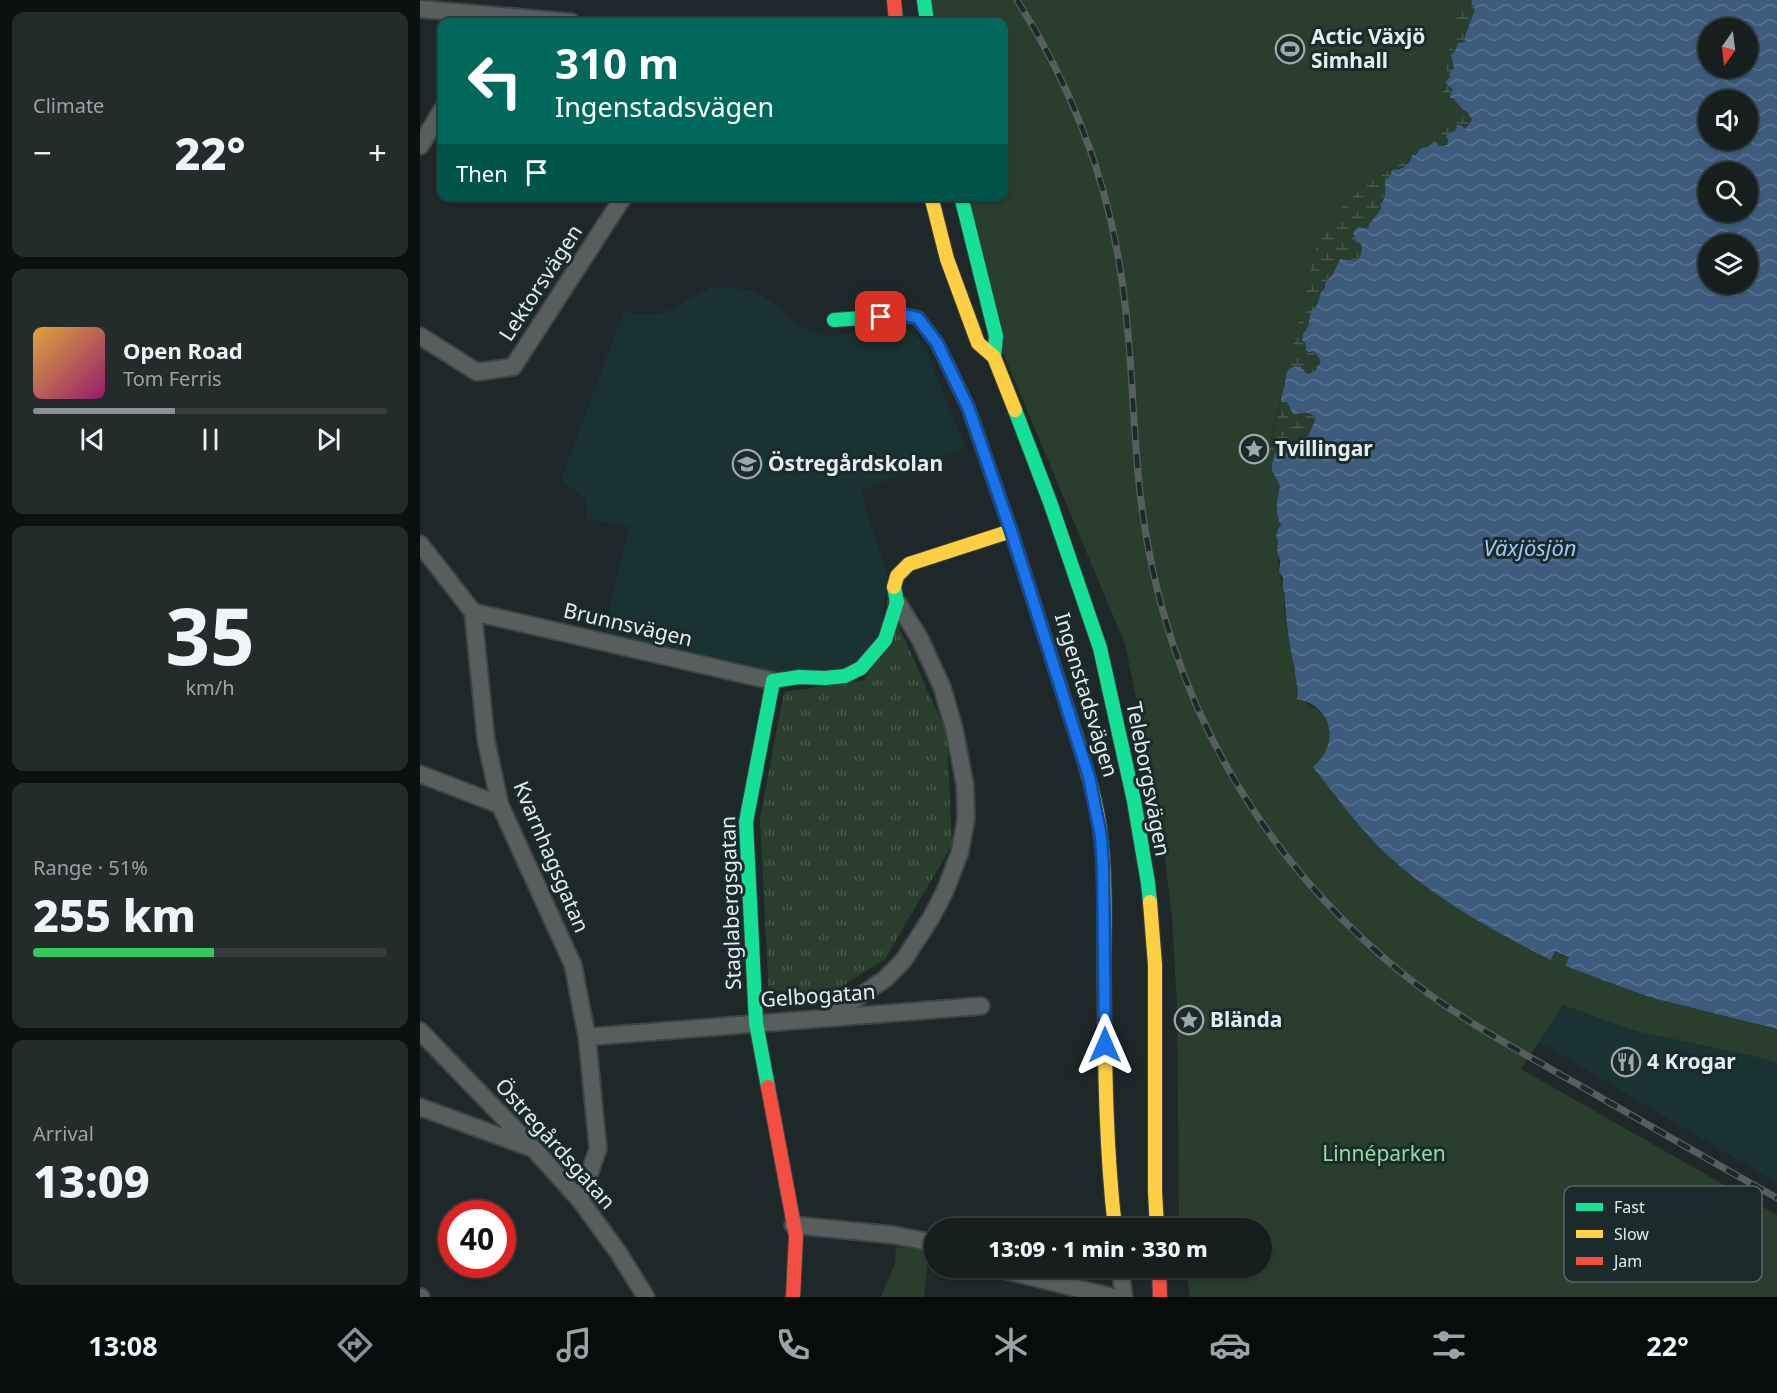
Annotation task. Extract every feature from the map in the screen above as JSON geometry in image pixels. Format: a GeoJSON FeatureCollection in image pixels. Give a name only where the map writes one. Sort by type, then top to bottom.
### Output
{"type":"FeatureCollection","features":[{"type":"Feature","properties":{"kind":"street"},"geometry":{"type":"LineString","coordinates":[[894,0],[896,18]]}},
{"type":"Feature","properties":{"kind":"street"},"geometry":{"type":"LineString","coordinates":[[924,0],[926,18]]}},
{"type":"Feature","properties":{"kind":"street"},"geometry":{"type":"LineString","coordinates":[[420,9],[490,18]]}},
{"type":"Feature","properties":{"kind":"street"},"geometry":{"type":"LineString","coordinates":[[420,146],[438,117]]}},
{"type":"Feature","properties":{"kind":"street","name":"Lektorsvägen"},"geometry":{"type":"LineString","coordinates":[[420,336],[477,372],[513,367],[621,201]]}},
{"type":"Feature","properties":{"kind":"street","name":"Teleborgsvägen"},"geometry":{"type":"LineString","coordinates":[[932,201],[947,259],[978,343],[994,357]]}},
{"type":"Feature","properties":{"kind":"street","name":"Teleborgsvägen"},"geometry":{"type":"LineString","coordinates":[[962,201],[996,336],[994,357],[1050,502],[1100,648],[1134,801],[1148,883],[1155,965],[1156,1218]]}},
{"type":"Feature","properties":{"kind":"street","name":"Ingenstadsvägen"},"geometry":{"type":"LineString","coordinates":[[834,320],[905,315],[918,318],[937,343],[968,407],[1011,531],[1089,777],[1101,837],[1104,886],[1105,1066],[1110,1186],[1114,1218]]}},
{"type":"Feature","properties":{"kind":"street"},"geometry":{"type":"LineString","coordinates":[[837,1017],[837,1011],[885,979],[903,961],[932,918],[960,852],[966,819],[965,785],[954,728],[942,687],[920,639],[897,602],[894,586],[897,576],[909,564],[1011,531]]}},
{"type":"Feature","properties":{"kind":"street"},"geometry":{"type":"LineString","coordinates":[[420,544],[473,612]]}},
{"type":"Feature","properties":{"kind":"street"},"geometry":{"type":"LineString","coordinates":[[773,681],[799,677],[845,676],[861,668],[885,640],[897,602]]}},
{"type":"Feature","properties":{"kind":"street","name":"Brunnsvägen"},"geometry":{"type":"LineString","coordinates":[[473,612],[773,681]]}},
{"type":"Feature","properties":{"kind":"street","name":"Kvarnhagsgatan"},"geometry":{"type":"LineString","coordinates":[[473,612],[486,740],[500,806],[573,965],[587,1037],[598,1149],[580,1200]]}},
{"type":"Feature","properties":{"kind":"street","name":"Staglabergsgatan"},"geometry":{"type":"LineString","coordinates":[[773,681],[746,822],[756,1023],[796,1236],[793,1297]]}},
{"type":"Feature","properties":{"kind":"street"},"geometry":{"type":"LineString","coordinates":[[420,774],[500,806]]}},
{"type":"Feature","properties":{"kind":"street","name":"Gelbogatan"},"geometry":{"type":"LineString","coordinates":[[587,1037],[981,1006]]}},
{"type":"Feature","properties":{"kind":"street","name":"Östregårdsgatan"},"geometry":{"type":"LineString","coordinates":[[420,1031],[580,1200],[618,1252],[646,1297]]}},
{"type":"Feature","properties":{"kind":"street"},"geometry":{"type":"LineString","coordinates":[[420,1107],[532,1148]]}},
{"type":"Feature","properties":{"kind":"street"},"geometry":{"type":"LineString","coordinates":[[794,1225],[894,1235],[924,1241]]}},
{"type":"Feature","properties":{"kind":"street"},"geometry":{"type":"LineString","coordinates":[[1036,1278],[1112,1297]]}},
{"type":"Feature","properties":{"kind":"street"},"geometry":{"type":"LineString","coordinates":[[1121,1278],[1124,1297]]}},
{"type":"Feature","properties":{"kind":"street"},"geometry":{"type":"LineString","coordinates":[[1159,1278],[1160,1297]]}},
{"type":"Feature","properties":{"kind":"shaded area","name":"Östregårdskolan"},"geometry":{"type":"Polygon","coordinates":[[[729,287],[751,291],[763,297],[781,308],[796,324],[821,334],[832,336],[890,327],[906,329],[919,339],[928,356],[966,447],[861,492],[888,577],[880,634],[858,660],[833,673],[778,672],[604,632],[629,527],[587,519],[587,500],[561,480],[624,310],[635,314],[664,313],[710,288],[729,287]]]}},
{"type":"Feature","properties":{"kind":"shaded area"},"geometry":{"type":"Polygon","coordinates":[[[1562,1005],[1635,1031],[1777,1063],[1777,1183],[1539,1042],[1562,1005]]]}},
{"type":"Feature","properties":{"kind":"green space","name":"Linnéparken"},"geometry":{"type":"Polygon","coordinates":[[[924,0],[1457,0],[1442,93],[1462,114],[1446,125],[1435,141],[1416,155],[1412,155],[1368,182],[1336,212],[1316,247],[1267,456],[1280,486],[1277,511],[1281,525],[1276,537],[1279,544],[1278,568],[1285,590],[1284,607],[1298,686],[1297,699],[1316,709],[1328,723],[1331,731],[1330,740],[1321,761],[1351,816],[1387,854],[1453,905],[1501,934],[1550,959],[1554,951],[1569,957],[1565,966],[1649,997],[1777,1029],[1777,1063],[1635,1031],[1563,1005],[1521,1069],[1726,1186],[1564,1186],[1564,1282],[1762,1282],[1762,1206],[1777,1215],[1777,1297],[1190,1297],[1187,1278],[1272,1278],[1272,1218],[1179,1218],[1177,1005],[1172,918],[1158,803],[1125,644],[996,336],[962,201],[1008,201],[1008,18],[926,18],[924,0]]]}},
{"type":"Feature","properties":{"kind":"green space"},"geometry":{"type":"Polygon","coordinates":[[[1457,0],[1472,0],[1471,4],[1475,9],[1465,42],[1458,43],[1451,55],[1454,68],[1446,83],[1453,90],[1449,98],[1453,98],[1472,120],[1465,129],[1457,125],[1455,131],[1447,138],[1448,144],[1439,146],[1435,141],[1446,124],[1455,119],[1442,93],[1457,0]]]}},
{"type":"Feature","properties":{"kind":"green space"},"geometry":{"type":"Polygon","coordinates":[[[1412,157],[1408,165],[1391,171],[1385,181],[1385,197],[1380,204],[1381,209],[1369,224],[1368,229],[1357,228],[1353,232],[1357,243],[1362,247],[1358,261],[1340,259],[1333,274],[1326,281],[1317,305],[1311,311],[1308,327],[1302,340],[1305,342],[1305,348],[1317,356],[1320,364],[1314,372],[1307,374],[1300,366],[1289,369],[1286,373],[1316,247],[1336,212],[1368,182],[1412,157]]]}},
{"type":"Feature","properties":{"kind":"green space"},"geometry":{"type":"Polygon","coordinates":[[[1281,402],[1287,402],[1293,414],[1308,413],[1314,415],[1315,420],[1307,437],[1300,439],[1301,445],[1277,448],[1272,469],[1267,456],[1281,402]]]}},
{"type":"Feature","properties":{"kind":"green space"},"geometry":{"type":"Polygon","coordinates":[[[896,620],[947,734],[952,845],[885,959],[828,995],[769,999],[760,818],[784,692],[864,680],[896,620]]]}},
{"type":"Feature","properties":{"kind":"green space"},"geometry":{"type":"Polygon","coordinates":[[[896,1247],[924,1250],[924,1278],[926,1278],[924,1297],[881,1297],[895,1263],[896,1247]]]}},
{"type":"Feature","properties":{"kind":"water","name":"Växjösjön"},"geometry":{"type":"Polygon","coordinates":[[[1472,0],[1777,0],[1777,1029],[1649,997],[1565,966],[1569,957],[1555,951],[1551,960],[1485,925],[1422,884],[1384,852],[1313,767],[1328,747],[1330,731],[1328,723],[1318,709],[1297,699],[1283,578],[1279,572],[1280,561],[1277,551],[1276,536],[1281,525],[1277,511],[1280,486],[1272,470],[1272,464],[1277,448],[1279,446],[1299,446],[1300,439],[1308,436],[1315,420],[1314,415],[1308,413],[1293,414],[1287,402],[1281,402],[1281,397],[1288,370],[1300,366],[1307,374],[1314,372],[1320,364],[1315,353],[1306,351],[1305,342],[1302,340],[1308,327],[1311,311],[1317,305],[1325,283],[1333,274],[1340,259],[1358,261],[1362,247],[1356,242],[1353,232],[1358,227],[1368,229],[1369,224],[1381,209],[1385,180],[1390,176],[1392,170],[1408,164],[1412,155],[1416,155],[1421,148],[1435,141],[1439,146],[1447,145],[1446,135],[1455,131],[1457,125],[1465,129],[1472,120],[1453,98],[1449,98],[1453,90],[1445,82],[1454,68],[1451,55],[1458,43],[1465,42],[1475,9],[1471,4],[1472,0]]]}},
{"type":"Feature","properties":{"kind":"railway"},"geometry":{"type":"LineString","coordinates":[[1017,0],[1036,31],[1068,96],[1095,163],[1105,197],[1120,268],[1127,319],[1138,473],[1149,551],[1167,626],[1193,698],[1226,765],[1266,829],[1314,889],[1368,944],[1429,994],[1502,1041],[1756,1186]]}},
{"type":"Feature","properties":{"kind":"railway"},"geometry":{"type":"LineString","coordinates":[[1762,1190],[1777,1198]]}},
{"type":"Feature","properties":{"kind":"traffic: fast"},"geometry":{"type":"LineString","coordinates":[[924,0],[926,18]]}},
{"type":"Feature","properties":{"kind":"traffic: fast"},"geometry":{"type":"LineString","coordinates":[[962,201],[996,336],[994,357]]}},
{"type":"Feature","properties":{"kind":"traffic: fast"},"geometry":{"type":"LineString","coordinates":[[834,320],[905,315],[918,318],[937,343],[968,407],[1011,531],[1075,732]]}},
{"type":"Feature","properties":{"kind":"traffic: fast"},"geometry":{"type":"LineString","coordinates":[[1015,410],[1050,502],[1100,648],[1134,801],[1150,902]]}},
{"type":"Feature","properties":{"kind":"traffic: fast"},"geometry":{"type":"LineString","coordinates":[[768,1087],[756,1023],[746,822],[773,681],[799,677],[845,676],[861,668],[885,640],[897,602],[894,587]]}},
{"type":"Feature","properties":{"kind":"traffic: slow"},"geometry":{"type":"LineString","coordinates":[[932,201],[947,259],[978,343],[994,357],[1015,410]]}},
{"type":"Feature","properties":{"kind":"traffic: slow"},"geometry":{"type":"LineString","coordinates":[[894,587],[897,576],[909,564],[1011,531]]}},
{"type":"Feature","properties":{"kind":"traffic: slow"},"geometry":{"type":"LineString","coordinates":[[1075,732],[1094,798],[1103,854],[1106,1099],[1114,1218]]}},
{"type":"Feature","properties":{"kind":"traffic: slow"},"geometry":{"type":"LineString","coordinates":[[1150,902],[1155,965],[1156,1218]]}},
{"type":"Feature","properties":{"kind":"traffic: jam"},"geometry":{"type":"LineString","coordinates":[[894,0],[896,18]]}},
{"type":"Feature","properties":{"kind":"traffic: jam"},"geometry":{"type":"LineString","coordinates":[[768,1087],[796,1236],[793,1297]]}},
{"type":"Feature","properties":{"kind":"traffic: jam"},"geometry":{"type":"LineString","coordinates":[[1159,1278],[1160,1297]]}},
{"type":"Feature","properties":{"kind":"place","name":"Actic Växjö Simhall"},"geometry":{"type":"Point","coordinates":[1290,49]}},
{"type":"Feature","properties":{"kind":"place","name":"Tvillingar"},"geometry":{"type":"Point","coordinates":[1254,449]}},
{"type":"Feature","properties":{"kind":"place","name":"Östregårdskolan"},"geometry":{"type":"Point","coordinates":[747,464]}},
{"type":"Feature","properties":{"kind":"place","name":"Blända"},"geometry":{"type":"Point","coordinates":[1189,1020]}},
{"type":"Feature","properties":{"kind":"place","name":"4 Krogar"},"geometry":{"type":"Point","coordinates":[1626,1062]}},
{"type":"Feature","properties":{"kind":"route"},"geometry":{"type":"LineString","coordinates":[[881,317],[905,315],[918,318],[937,343],[968,407],[1011,531],[1070,715],[1089,777],[1101,837],[1104,886],[1105,1045]]}}]}
